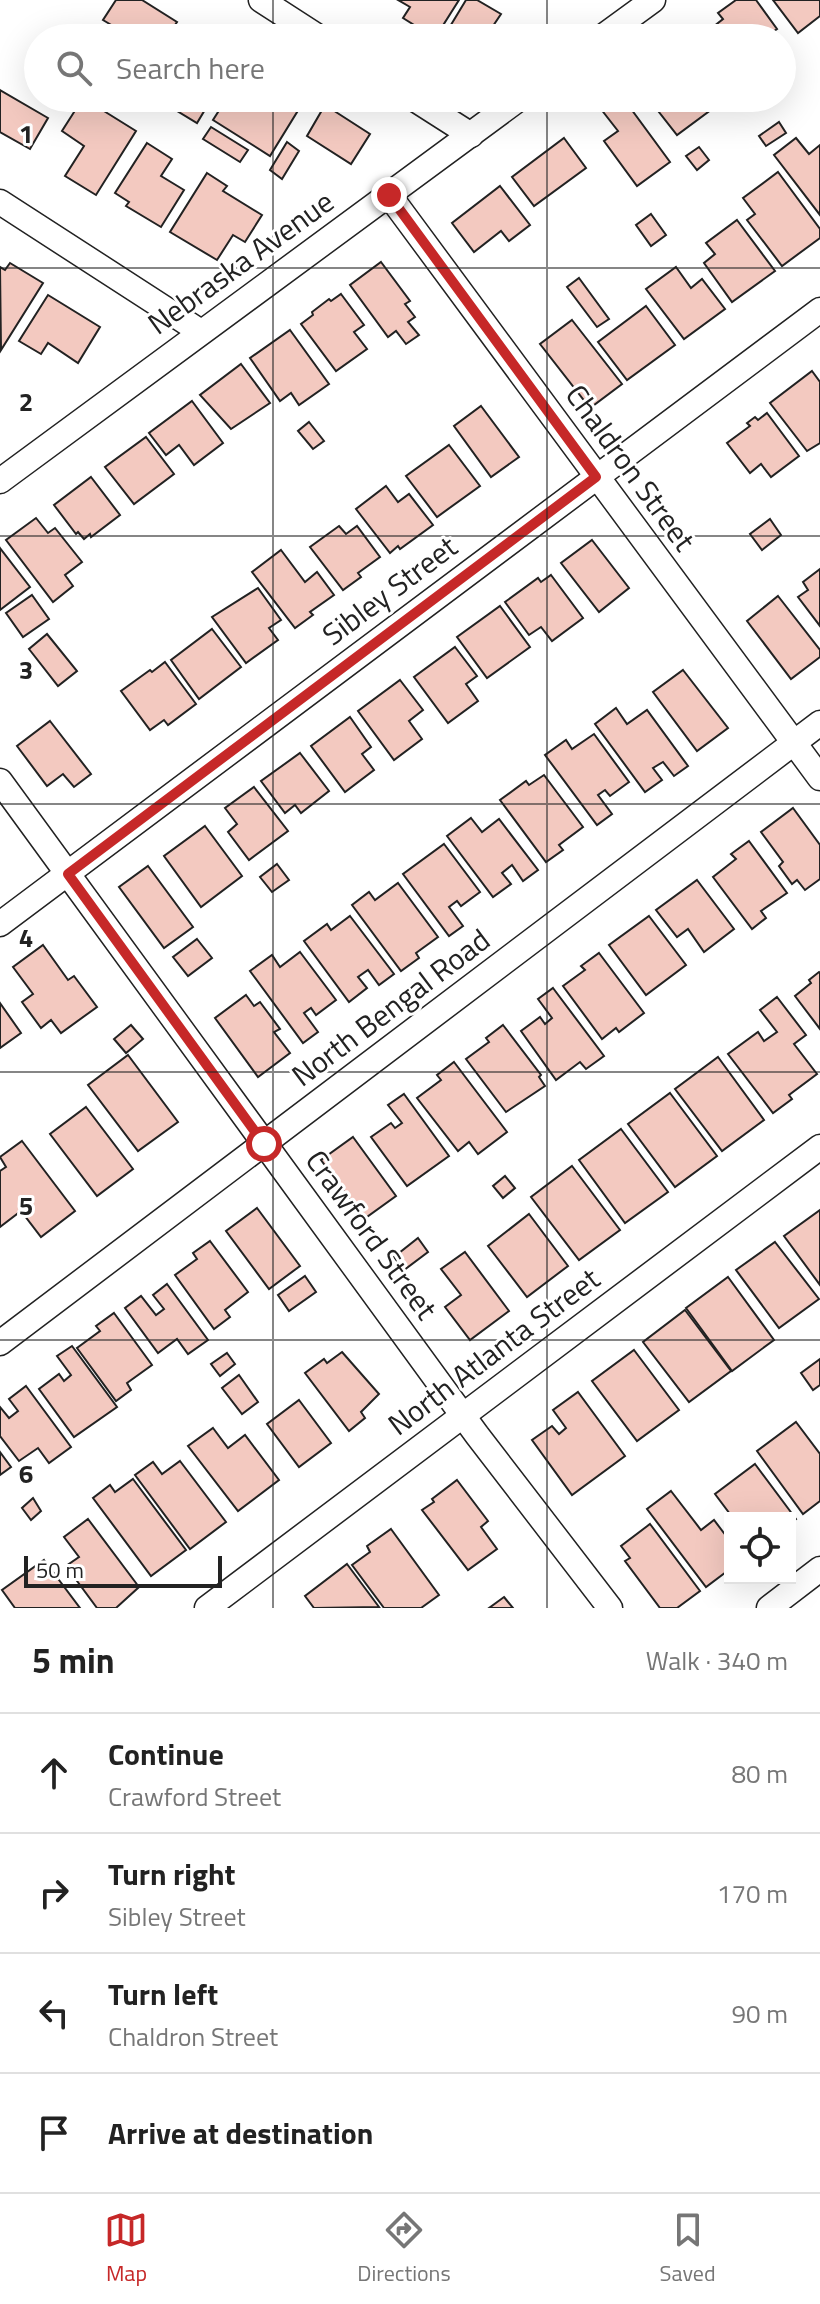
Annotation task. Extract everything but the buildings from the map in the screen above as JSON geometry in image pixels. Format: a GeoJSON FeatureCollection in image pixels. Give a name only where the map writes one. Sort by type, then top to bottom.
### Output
{"type":"FeatureCollection","features":[{"type":"Feature","properties":{"kind":"street"},"geometry":{"type":"LineString","coordinates":[[261,0],[298,24]]}},
{"type":"Feature","properties":{"kind":"street"},"geometry":{"type":"LineString","coordinates":[[620,24],[653,0]]}},
{"type":"Feature","properties":{"kind":"street"},"geometry":{"type":"LineString","coordinates":[[435,112],[471,135]]}},
{"type":"Feature","properties":{"kind":"street","name":"Nebraska Avenue"},"geometry":{"type":"LineString","coordinates":[[0,481],[501,112]]}},
{"type":"Feature","properties":{"kind":"street","name":"Chaldron Street"},"geometry":{"type":"LineString","coordinates":[[389,195],[820,778]]}},
{"type":"Feature","properties":{"kind":"street"},"geometry":{"type":"LineString","coordinates":[[0,202],[201,332]]}},
{"type":"Feature","properties":{"kind":"street","name":"Sibley Street"},"geometry":{"type":"LineString","coordinates":[[0,924],[820,310]]}},
{"type":"Feature","properties":{"kind":"street","name":"North Bengal Road"},"geometry":{"type":"LineString","coordinates":[[0,1343],[820,723]]}},
{"type":"Feature","properties":{"kind":"street","name":"Crawford Street"},"geometry":{"type":"LineString","coordinates":[[0,781],[463,1415],[610,1608]]}},
{"type":"Feature","properties":{"kind":"street","name":"North Atlanta Street"},"geometry":{"type":"LineString","coordinates":[[207,1608],[820,1147]]}},
{"type":"Feature","properties":{"kind":"street"},"geometry":{"type":"LineString","coordinates":[[769,1608],[820,1569]]}},
{"type":"Feature","properties":{"kind":"route"},"geometry":{"type":"LineString","coordinates":[[264,1144],[68,874],[596,477],[389,195]]}}]}
